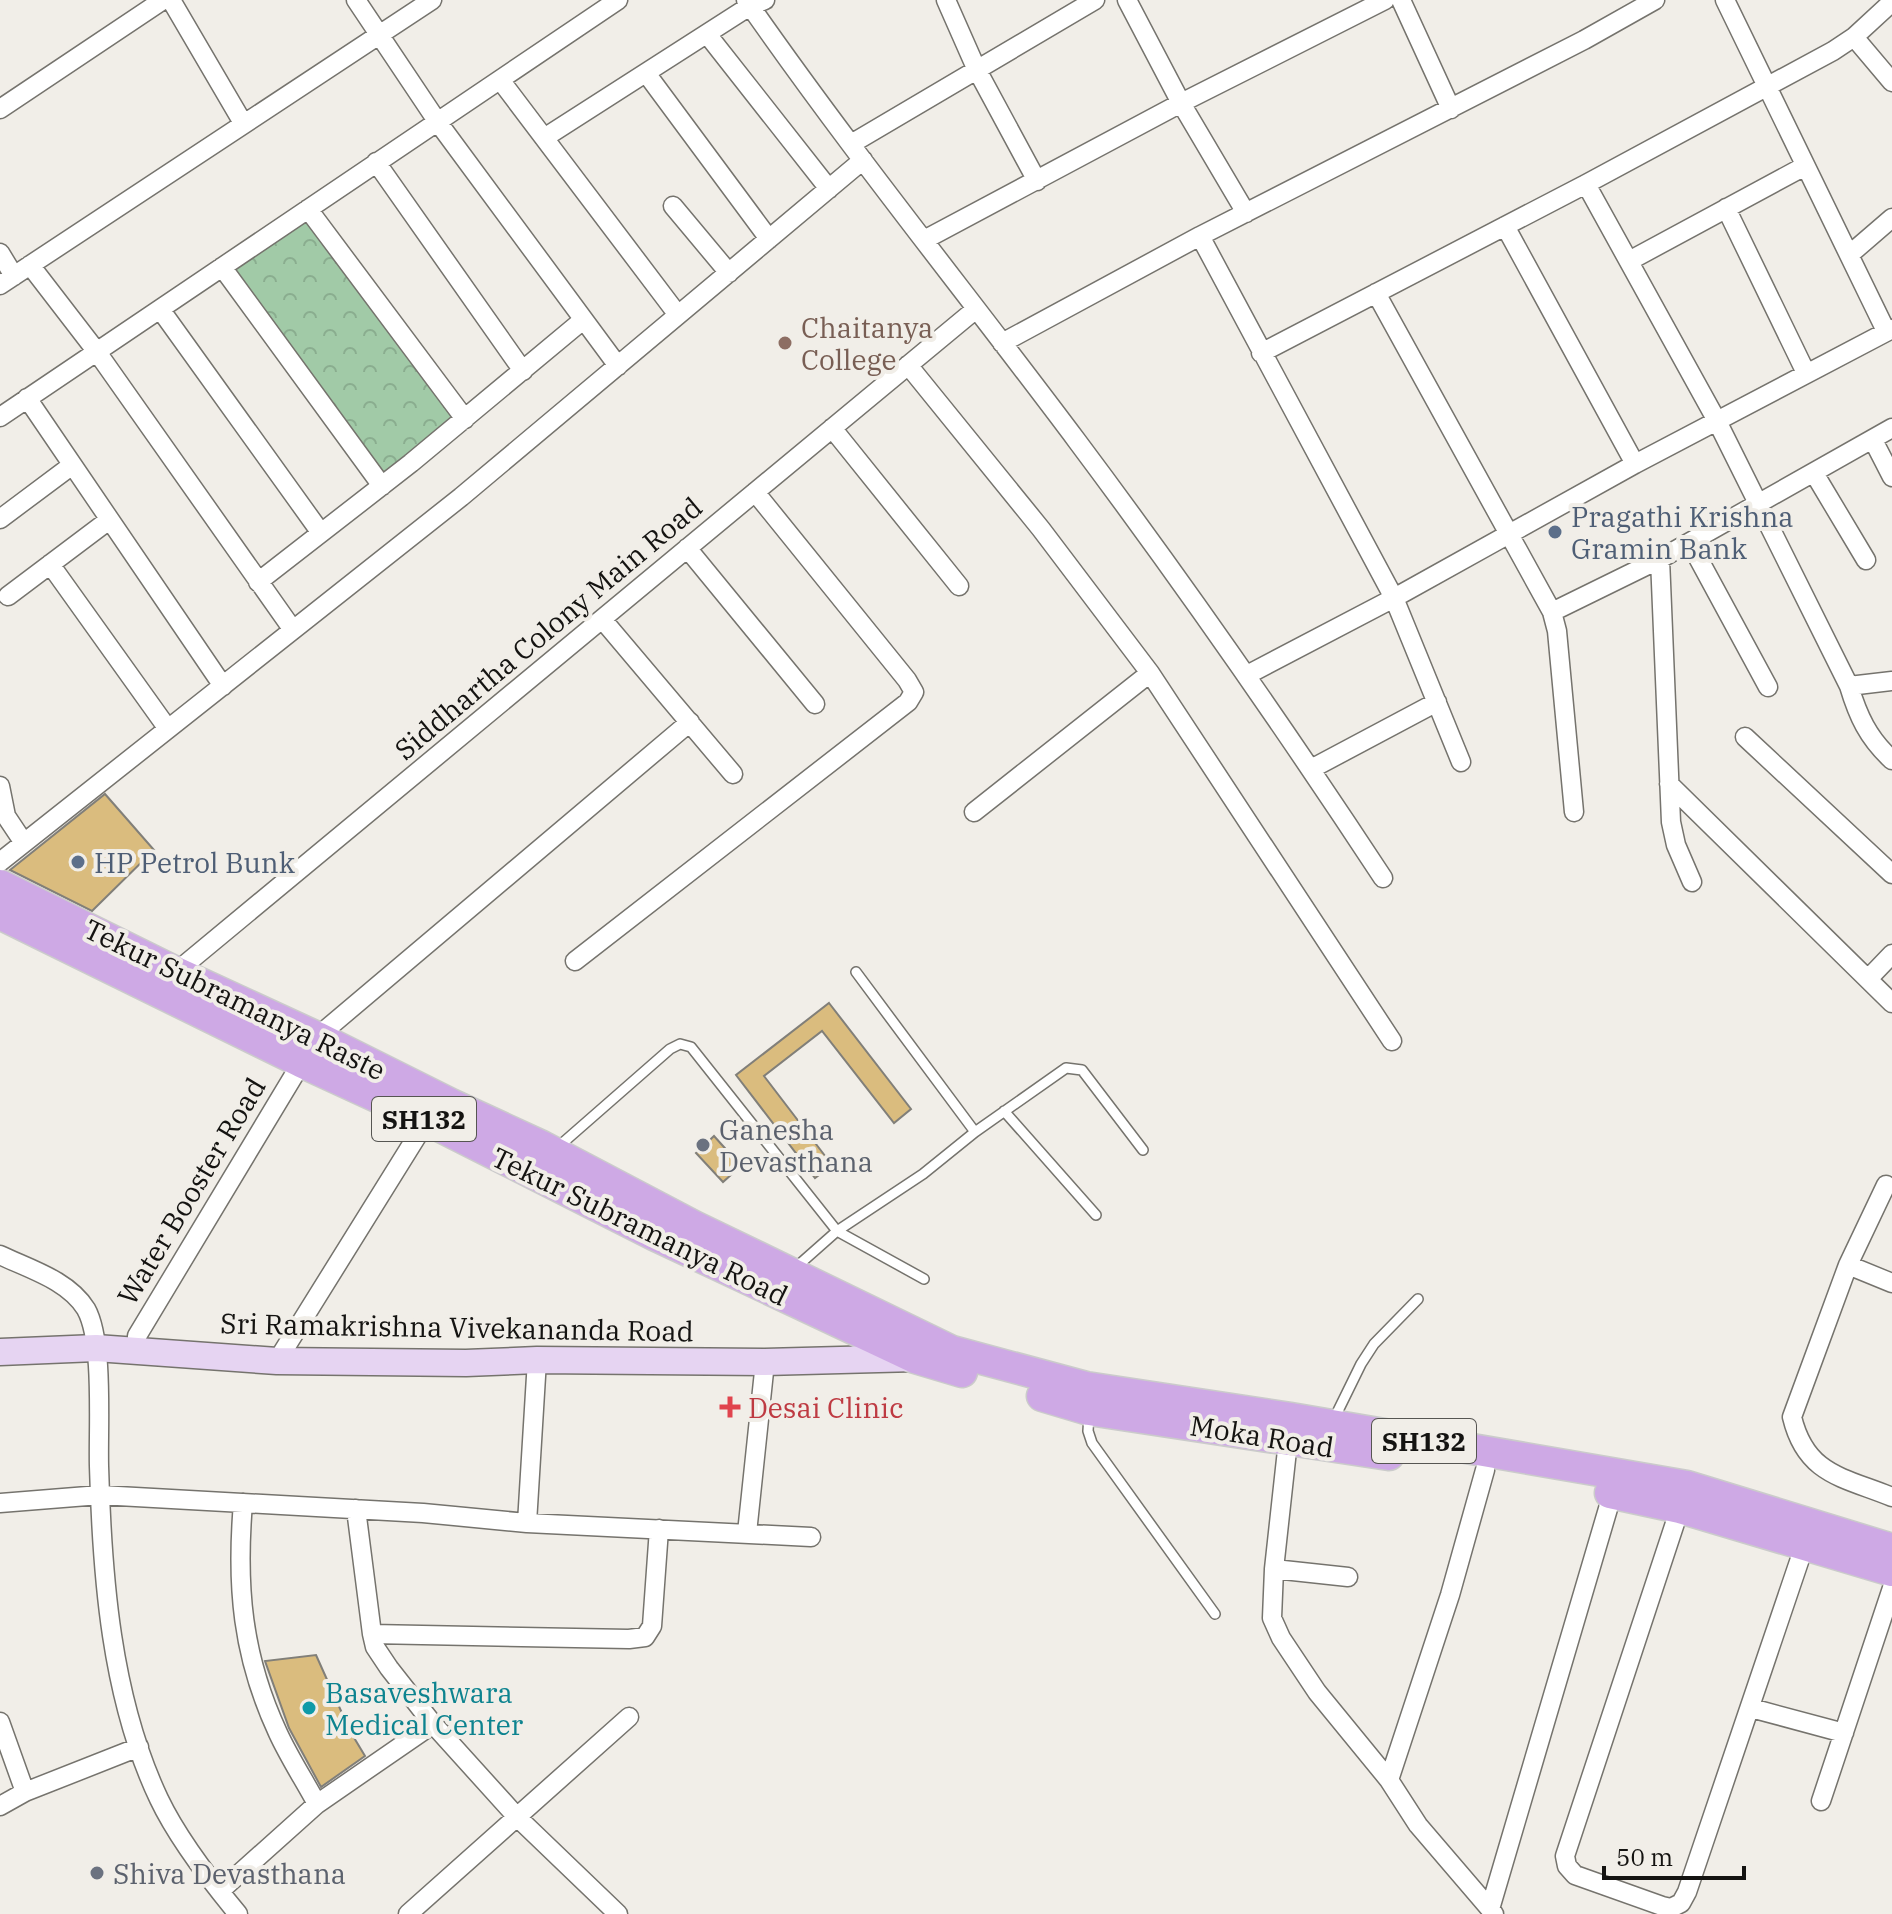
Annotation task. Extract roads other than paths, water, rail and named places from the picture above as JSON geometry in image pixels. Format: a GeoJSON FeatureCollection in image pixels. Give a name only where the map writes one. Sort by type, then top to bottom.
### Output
{"type":"FeatureCollection","features":[{"type":"Feature","properties":{"kind":"main road","name":"Tekur Subramanya Raste"},"geometry":{"type":"LineString","coordinates":[[0,885],[166,981]]}},
{"type":"Feature","properties":{"kind":"main road","name":"Tekur Subramanya Road"},"geometry":{"type":"LineString","coordinates":[[0,914],[166,981],[309,1049],[427,1120],[654,1235],[852,1316]]}},
{"type":"Feature","properties":{"kind":"main road","name":"Tekur Subramanya Raste"},"geometry":{"type":"LineString","coordinates":[[309,1049],[553,1152],[694,1226],[792,1271],[852,1316]]}},
{"type":"Feature","properties":{"kind":"main road","name":"SH132"},"geometry":{"type":"LineString","coordinates":[[852,1316],[952,1351]]}},
{"type":"Feature","properties":{"kind":"main road","name":"SH132"},"geometry":{"type":"LineString","coordinates":[[852,1316],[915,1358]]}},
{"type":"Feature","properties":{"kind":"main road","name":"Sri Ramakrishna Vivekananda Road"},"geometry":{"type":"LineString","coordinates":[[0,1352],[96,1348],[277,1361],[466,1363],[537,1360],[765,1362],[915,1358],[952,1351]]}},
{"type":"Feature","properties":{"kind":"main road","name":"Moka Road"},"geometry":{"type":"LineString","coordinates":[[952,1351],[1086,1387],[1485,1470],[1615,1484],[1687,1486],[1892,1549]]}},
{"type":"Feature","properties":{"kind":"main road","name":"Moka Road"},"geometry":{"type":"LineString","coordinates":[[915,1358],[1089,1410],[1289,1429],[1332,1425],[1615,1484],[1680,1508],[1892,1571]]}},
{"type":"Feature","properties":{"kind":"street"},"geometry":{"type":"LineString","coordinates":[[0,109],[163,0]]}},
{"type":"Feature","properties":{"kind":"street"},"geometry":{"type":"LineString","coordinates":[[171,0],[243,123]]}},
{"type":"Feature","properties":{"kind":"street"},"geometry":{"type":"LineString","coordinates":[[356,0],[437,121],[618,366]]}},
{"type":"Feature","properties":{"kind":"street"},"geometry":{"type":"LineString","coordinates":[[0,253],[7,280],[432,0]]}},
{"type":"Feature","properties":{"kind":"street"},"geometry":{"type":"LineString","coordinates":[[0,417],[618,0]]}},
{"type":"Feature","properties":{"kind":"street"},"geometry":{"type":"LineString","coordinates":[[946,0],[976,68],[1037,181]]}},
{"type":"Feature","properties":{"kind":"street"},"geometry":{"type":"LineString","coordinates":[[851,144],[1095,0]]}},
{"type":"Feature","properties":{"kind":"street"},"geometry":{"type":"LineString","coordinates":[[1127,0],[1181,103],[1246,213]]}},
{"type":"Feature","properties":{"kind":"street"},"geometry":{"type":"LineString","coordinates":[[924,240],[1181,103],[1385,0]]}},
{"type":"Feature","properties":{"kind":"street"},"geometry":{"type":"LineString","coordinates":[[1401,0],[1451,109]]}},
{"type":"Feature","properties":{"kind":"street"},"geometry":{"type":"LineString","coordinates":[[1002,343],[1200,236],[1451,109],[1655,0]]}},
{"type":"Feature","properties":{"kind":"street"},"geometry":{"type":"LineString","coordinates":[[1247,675],[1889,330],[1849,255],[1725,0]]}},
{"type":"Feature","properties":{"kind":"street"},"geometry":{"type":"LineString","coordinates":[[544,138],[754,2],[851,144],[1076,440],[1247,675],[1383,878]]}},
{"type":"Feature","properties":{"kind":"street"},"geometry":{"type":"LineString","coordinates":[[1261,353],[1767,87],[1854,37],[1892,2]]}},
{"type":"Feature","properties":{"kind":"street"},"geometry":{"type":"LineString","coordinates":[[707,34],[829,189]]}},
{"type":"Feature","properties":{"kind":"street"},"geometry":{"type":"LineString","coordinates":[[1854,37],[1892,82]]}},
{"type":"Feature","properties":{"kind":"street"},"geometry":{"type":"LineString","coordinates":[[646,73],[769,239]]}},
{"type":"Feature","properties":{"kind":"street"},"geometry":{"type":"LineString","coordinates":[[501,81],[678,315]]}},
{"type":"Feature","properties":{"kind":"street"},"geometry":{"type":"LineString","coordinates":[[0,862],[461,497],[863,160]]}},
{"type":"Feature","properties":{"kind":"street"},"geometry":{"type":"LineString","coordinates":[[376,162],[523,371]]}},
{"type":"Feature","properties":{"kind":"street"},"geometry":{"type":"LineString","coordinates":[[1629,261],[1805,166]]}},
{"type":"Feature","properties":{"kind":"street"},"geometry":{"type":"LineString","coordinates":[[1586,184],[1759,503],[1849,686],[1864,729],[1892,760]]}},
{"type":"Feature","properties":{"kind":"street"},"geometry":{"type":"LineString","coordinates":[[673,206],[729,273]]}},
{"type":"Feature","properties":{"kind":"street"},"geometry":{"type":"LineString","coordinates":[[1726,208],[1806,373]]}},
{"type":"Feature","properties":{"kind":"street"},"geometry":{"type":"LineString","coordinates":[[308,209],[465,419]]}},
{"type":"Feature","properties":{"kind":"street"},"geometry":{"type":"LineString","coordinates":[[1849,255],[1892,218]]}},
{"type":"Feature","properties":{"kind":"street"},"geometry":{"type":"LineString","coordinates":[[1505,226],[1635,464]]}},
{"type":"Feature","properties":{"kind":"street"},"geometry":{"type":"LineString","coordinates":[[1200,236],[1394,598],[1461,762]]}},
{"type":"Feature","properties":{"kind":"street"},"geometry":{"type":"LineString","coordinates":[[30,265],[97,352],[293,630]]}},
{"type":"Feature","properties":{"kind":"street"},"geometry":{"type":"LineString","coordinates":[[222,267],[382,486]]}},
{"type":"Feature","properties":{"kind":"street"},"geometry":{"type":"LineString","coordinates":[[1376,293],[1552,612],[1557,631],[1574,812]]}},
{"type":"Feature","properties":{"kind":"street"},"geometry":{"type":"LineString","coordinates":[[160,309],[321,533]]}},
{"type":"Feature","properties":{"kind":"street","name":"Siddhartha Colony Main Road"},"geometry":{"type":"LineString","coordinates":[[166,981],[976,309]]}},
{"type":"Feature","properties":{"kind":"street"},"geometry":{"type":"LineString","coordinates":[[258,582],[382,486],[583,320]]}},
{"type":"Feature","properties":{"kind":"street"},"geometry":{"type":"LineString","coordinates":[[908,365],[1041,529],[1150,673],[1392,1041]]}},
{"type":"Feature","properties":{"kind":"street"},"geometry":{"type":"LineString","coordinates":[[27,398],[223,686]]}},
{"type":"Feature","properties":{"kind":"street"},"geometry":{"type":"LineString","coordinates":[[832,428],[959,586]]}},
{"type":"Feature","properties":{"kind":"street"},"geometry":{"type":"LineString","coordinates":[[1552,612],[1690,543],[1892,428]]}},
{"type":"Feature","properties":{"kind":"street"},"geometry":{"type":"LineString","coordinates":[[1873,440],[1892,477]]}},
{"type":"Feature","properties":{"kind":"street"},"geometry":{"type":"LineString","coordinates":[[0,519],[71,466]]}},
{"type":"Feature","properties":{"kind":"street"},"geometry":{"type":"LineString","coordinates":[[1814,473],[1866,560]]}},
{"type":"Feature","properties":{"kind":"street"},"geometry":{"type":"LineString","coordinates":[[575,961],[908,702],[914,692],[755,492]]}},
{"type":"Feature","properties":{"kind":"street"},"geometry":{"type":"LineString","coordinates":[[8,596],[109,520]]}},
{"type":"Feature","properties":{"kind":"street"},"geometry":{"type":"LineString","coordinates":[[1690,543],[1768,687]]}},
{"type":"Feature","properties":{"kind":"street"},"geometry":{"type":"LineString","coordinates":[[687,548],[815,704]]}},
{"type":"Feature","properties":{"kind":"street"},"geometry":{"type":"LineString","coordinates":[[1660,559],[1671,822],[1676,845],[1692,882]]}},
{"type":"Feature","properties":{"kind":"street"},"geometry":{"type":"LineString","coordinates":[[50,564],[168,729]]}},
{"type":"Feature","properties":{"kind":"street"},"geometry":{"type":"LineString","coordinates":[[602,619],[733,774]]}},
{"type":"Feature","properties":{"kind":"street"},"geometry":{"type":"LineString","coordinates":[[974,812],[1150,673]]}},
{"type":"Feature","properties":{"kind":"street"},"geometry":{"type":"LineString","coordinates":[[1849,686],[1892,681]]}},
{"type":"Feature","properties":{"kind":"street"},"geometry":{"type":"LineString","coordinates":[[1311,769],[1437,702]]}},
{"type":"Feature","properties":{"kind":"street","name":"Water Booster Road"},"geometry":{"type":"LineString","coordinates":[[137,1351],[137,1336],[309,1049],[690,722]]}},
{"type":"Feature","properties":{"kind":"street"},"geometry":{"type":"LineString","coordinates":[[1745,737],[1892,874]]}},
{"type":"Feature","properties":{"kind":"street"},"geometry":{"type":"LineString","coordinates":[[1669,784],[1892,1003]]}},
{"type":"Feature","properties":{"kind":"street"},"geometry":{"type":"LineString","coordinates":[[0,786],[6,816],[24,843]]}},
{"type":"Feature","properties":{"kind":"street"},"geometry":{"type":"LineString","coordinates":[[1868,979],[1892,954]]}},
{"type":"Feature","properties":{"kind":"street"},"geometry":{"type":"LineString","coordinates":[[277,1361],[427,1120]]}},
{"type":"Feature","properties":{"kind":"street"},"geometry":{"type":"LineString","coordinates":[[1886,1185],[1848,1265],[1792,1417],[1798,1440],[1809,1457],[1827,1471],[1892,1497]]}},
{"type":"Feature","properties":{"kind":"street"},"geometry":{"type":"LineString","coordinates":[[0,1255],[67,1288],[88,1312],[96,1348],[100,1495],[107,1600],[116,1659],[139,1747],[166,1812],[238,1914]]}},
{"type":"Feature","properties":{"kind":"street"},"geometry":{"type":"LineString","coordinates":[[1848,1265],[1892,1283]]}},
{"type":"Feature","properties":{"kind":"street"},"geometry":{"type":"LineString","coordinates":[[527,1523],[537,1360]]}},
{"type":"Feature","properties":{"kind":"street"},"geometry":{"type":"LineString","coordinates":[[747,1533],[765,1362]]}},
{"type":"Feature","properties":{"kind":"street"},"geometry":{"type":"LineString","coordinates":[[1289,1429],[1272,1618],[1281,1638],[1317,1692],[1389,1780],[1418,1825],[1492,1912]]}},
{"type":"Feature","properties":{"kind":"street"},"geometry":{"type":"LineString","coordinates":[[1389,1780],[1450,1595],[1485,1470]]}},
{"type":"Feature","properties":{"kind":"street"},"geometry":{"type":"LineString","coordinates":[[1492,1912],[1615,1484]]}},
{"type":"Feature","properties":{"kind":"street"},"geometry":{"type":"LineString","coordinates":[[0,1503],[100,1495],[356,1509],[527,1523],[811,1537]]}},
{"type":"Feature","properties":{"kind":"street"},"geometry":{"type":"LineString","coordinates":[[243,1503],[240,1591],[248,1647],[279,1734],[317,1804]]}},
{"type":"Feature","properties":{"kind":"street"},"geometry":{"type":"LineString","coordinates":[[1680,1508],[1565,1856],[1567,1866],[1575,1875],[1662,1906],[1671,1908],[1681,1903],[1687,1892],[1805,1544]]}},
{"type":"Feature","properties":{"kind":"street"},"geometry":{"type":"LineString","coordinates":[[356,1509],[375,1647],[433,1724],[517,1817],[615,1913]]}},
{"type":"Feature","properties":{"kind":"street"},"geometry":{"type":"LineString","coordinates":[[372,1634],[645,1637],[652,1626],[659,1529]]}},
{"type":"Feature","properties":{"kind":"street"},"geometry":{"type":"LineString","coordinates":[[1274,1569],[1348,1577]]}},
{"type":"Feature","properties":{"kind":"street"},"geometry":{"type":"LineString","coordinates":[[1821,1801],[1892,1588]]}},
{"type":"Feature","properties":{"kind":"street"},"geometry":{"type":"LineString","coordinates":[[1751,1708],[1844,1733]]}},
{"type":"Feature","properties":{"kind":"street"},"geometry":{"type":"LineString","coordinates":[[408,1914],[629,1717]]}},
{"type":"Feature","properties":{"kind":"street"},"geometry":{"type":"LineString","coordinates":[[0,1722],[25,1792]]}},
{"type":"Feature","properties":{"kind":"street"},"geometry":{"type":"LineString","coordinates":[[220,1891],[317,1804],[433,1724]]}},
{"type":"Feature","properties":{"kind":"street"},"geometry":{"type":"LineString","coordinates":[[0,1806],[25,1792],[139,1747]]}},
{"type":"Feature","properties":{"kind":"lane"},"geometry":{"type":"LineString","coordinates":[[856,972],[975,1132]]}},
{"type":"Feature","properties":{"kind":"lane"},"geometry":{"type":"LineString","coordinates":[[553,1152],[670,1049],[680,1044],[691,1047],[837,1231],[924,1279]]}},
{"type":"Feature","properties":{"kind":"lane"},"geometry":{"type":"LineString","coordinates":[[792,1271],[837,1231],[923,1174],[975,1132],[1066,1068],[1082,1070],[1143,1150]]}},
{"type":"Feature","properties":{"kind":"lane"},"geometry":{"type":"LineString","coordinates":[[1004,1111],[1096,1215]]}},
{"type":"Feature","properties":{"kind":"lane"},"geometry":{"type":"LineString","coordinates":[[1332,1425],[1374,1344],[1418,1299]]}},
{"type":"Feature","properties":{"kind":"lane"},"geometry":{"type":"LineString","coordinates":[[1089,1410],[1088,1431],[1092,1443],[1215,1614]]}},
{"type":"Feature","properties":{"kind":"place","name":"Chaitanya College"},"geometry":{"type":"Point","coordinates":[785,343]}},
{"type":"Feature","properties":{"kind":"place","name":"Pragathi Krishna Gramin Bank"},"geometry":{"type":"Point","coordinates":[1555,532]}},
{"type":"Feature","properties":{"kind":"place","name":"HP Petrol Bunk"},"geometry":{"type":"Point","coordinates":[78,862]}},
{"type":"Feature","properties":{"kind":"place","name":"Ganesha Devasthana"},"geometry":{"type":"Point","coordinates":[703,1145]}},
{"type":"Feature","properties":{"kind":"place","name":"Desai Clinic"},"geometry":{"type":"Point","coordinates":[730,1407]}},
{"type":"Feature","properties":{"kind":"place","name":"Basaveshwara Medical Center"},"geometry":{"type":"Point","coordinates":[309,1708]}},
{"type":"Feature","properties":{"kind":"place","name":"Shiva Devasthana"},"geometry":{"type":"Point","coordinates":[97,1873]}}]}
